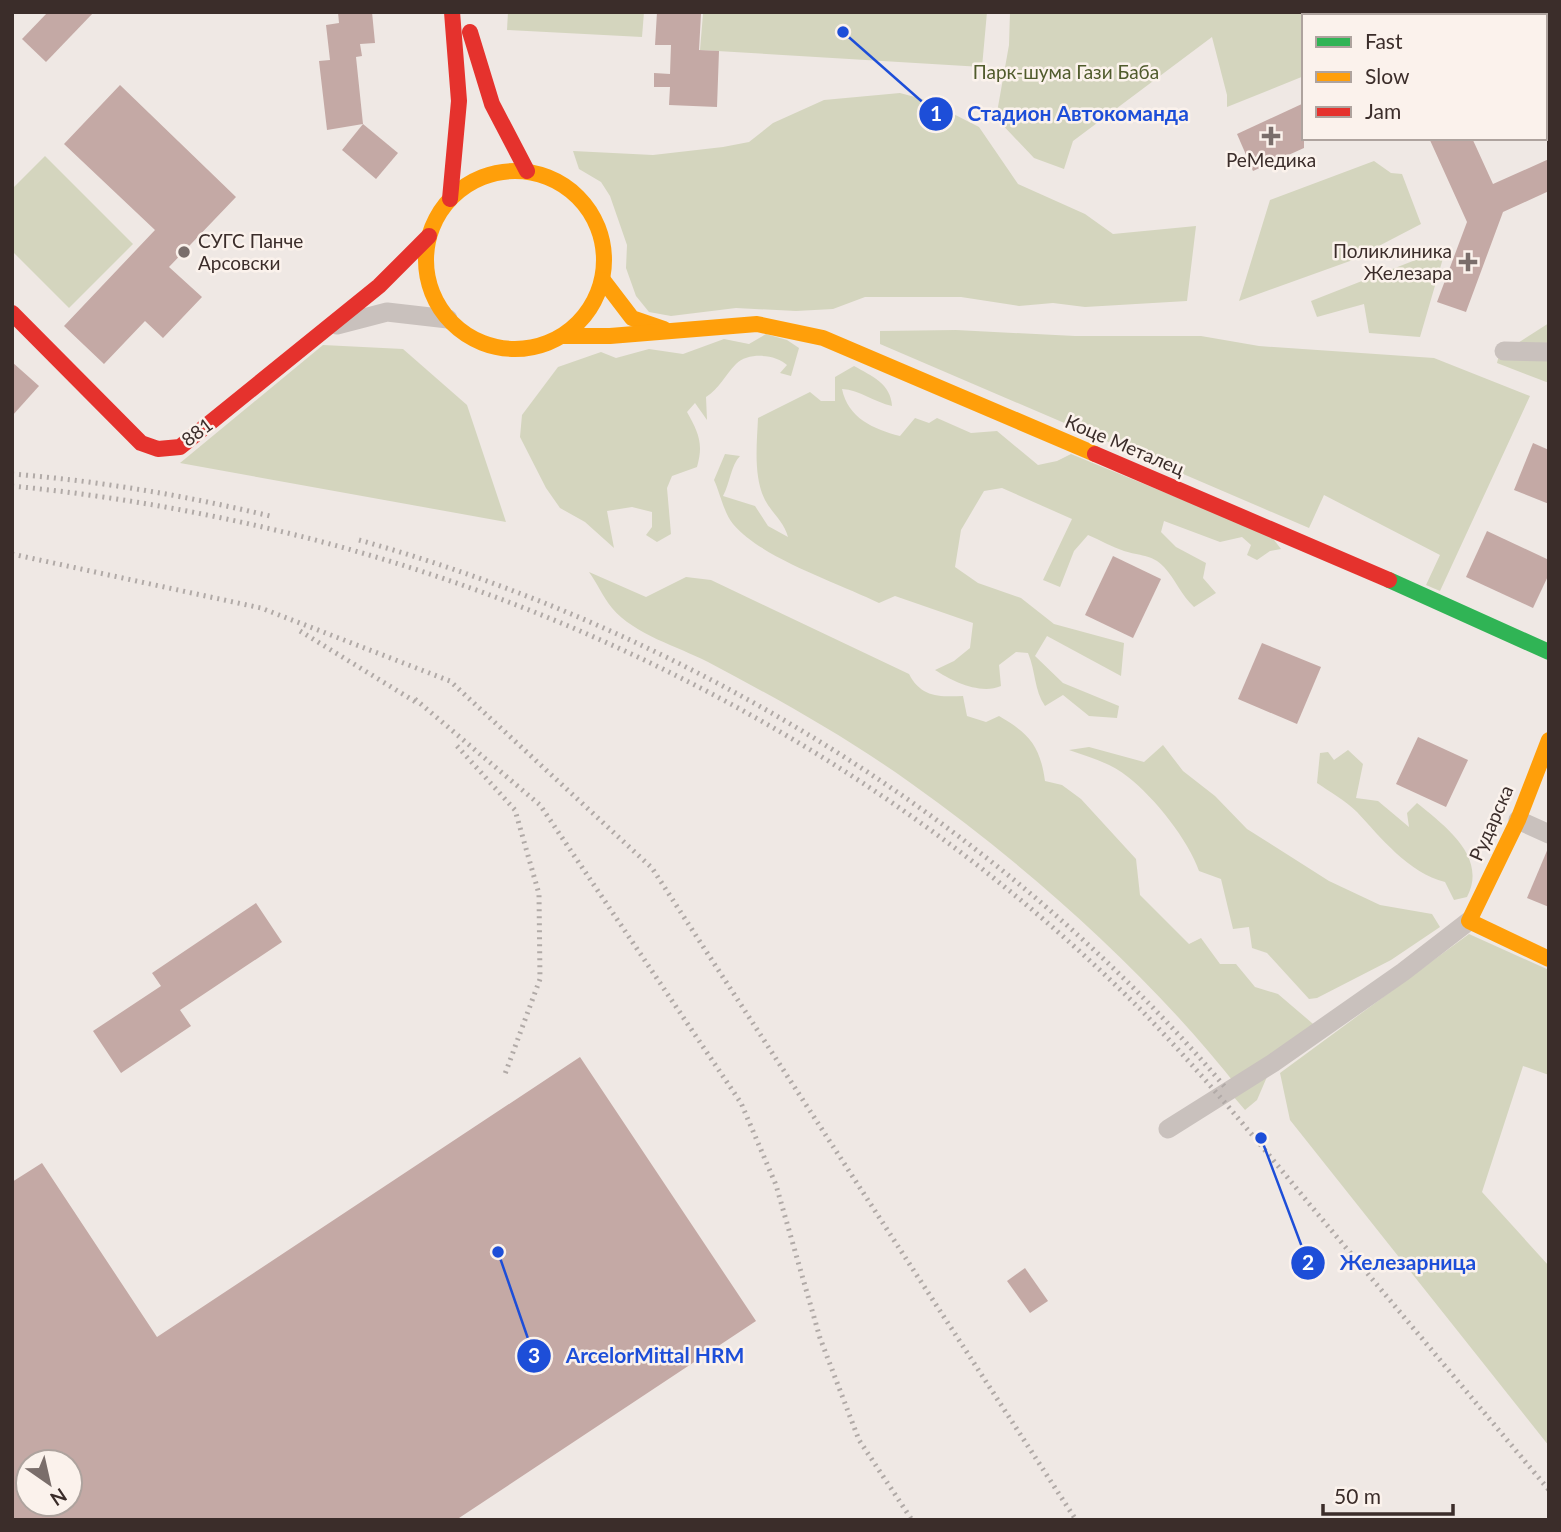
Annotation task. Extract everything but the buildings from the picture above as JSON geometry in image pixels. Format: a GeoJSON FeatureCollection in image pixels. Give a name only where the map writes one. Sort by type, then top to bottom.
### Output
{"type":"FeatureCollection","features":[{"type":"Feature","properties":{"kind":"street"},"geometry":{"type":"LineString","coordinates":[[450,199],[459,101],[452,12]]}},
{"type":"Feature","properties":{"kind":"street"},"geometry":{"type":"LineString","coordinates":[[467,12],[477,72],[498,121],[527,171]]}},
{"type":"Feature","properties":{"kind":"street"},"geometry":{"type":"LineString","coordinates":[[506,171],[527,171],[551,178],[572,191],[589,209],[600,231],[605,255],[603,280],[588,312],[563,336],[540,346],[507,349],[474,341],[460,333],[448,319],[432,294],[428,280],[426,265],[429,236],[437,216],[450,199],[485,176],[506,171]]}},
{"type":"Feature","properties":{"kind":"street","name":"881"},"geometry":{"type":"LineString","coordinates":[[12,313],[111,416],[141,443],[158,449],[180,447],[379,286],[429,236]]}},
{"type":"Feature","properties":{"kind":"street","name":"Коце Металец"},"geometry":{"type":"LineString","coordinates":[[603,280],[632,318],[674,331]]}},
{"type":"Feature","properties":{"kind":"street","name":"881"},"geometry":{"type":"LineString","coordinates":[[323,331],[350,320],[387,312],[448,319]]}},
{"type":"Feature","properties":{"kind":"street","name":"Коце Металец"},"geometry":{"type":"LineString","coordinates":[[563,336],[757,324],[823,338],[1314,547],[1549,652]]}},
{"type":"Feature","properties":{"kind":"street"},"geometry":{"type":"LineString","coordinates":[[1504,351],[1549,352]]}},
{"type":"Feature","properties":{"kind":"street","name":"Рударска"},"geometry":{"type":"LineString","coordinates":[[1469,921],[1518,820],[1549,740]]}},
{"type":"Feature","properties":{"kind":"street"},"geometry":{"type":"LineString","coordinates":[[1518,820],[1549,834]]}},
{"type":"Feature","properties":{"kind":"street"},"geometry":{"type":"LineString","coordinates":[[1168,1129],[1235,1084],[1273,1063],[1403,972],[1469,921],[1549,959]]}},
{"type":"Feature","properties":{"kind":"green space"},"geometry":{"type":"Polygon","coordinates":[[[508,12],[644,12],[642,37],[507,30],[508,12]]]}},
{"type":"Feature","properties":{"kind":"green space"},"geometry":{"type":"Polygon","coordinates":[[[687,12],[987,12],[982,67],[700,50],[703,14],[687,12]]]}},
{"type":"Feature","properties":{"kind":"green space","name":"Парк-шума Гази Баба"},"geometry":{"type":"Polygon","coordinates":[[[1010,12],[1441,12],[1302,14],[1302,77],[1227,107],[1227,95],[1212,37],[1073,141],[1064,169],[1034,158],[996,118],[1009,45],[1010,12]]]}},
{"type":"Feature","properties":{"kind":"green space"},"geometry":{"type":"Polygon","coordinates":[[[900,93],[926,100],[979,127],[1018,184],[1085,214],[1113,234],[1196,226],[1187,301],[1085,307],[1053,303],[1019,306],[961,297],[865,297],[833,309],[796,311],[736,308],[671,316],[649,312],[636,296],[626,268],[627,245],[610,196],[601,182],[579,169],[573,151],[653,155],[723,147],[749,142],[773,123],[824,100],[900,93]]]}},
{"type":"Feature","properties":{"kind":"green space"},"geometry":{"type":"Polygon","coordinates":[[[45,156],[133,244],[69,308],[12,251],[12,189],[45,156]]]}},
{"type":"Feature","properties":{"kind":"green space"},"geometry":{"type":"Polygon","coordinates":[[[1374,161],[1391,173],[1402,174],[1421,224],[1350,261],[1239,301],[1270,200],[1374,161]]]}},
{"type":"Feature","properties":{"kind":"green space"},"geometry":{"type":"Polygon","coordinates":[[[1446,248],[1420,337],[1369,333],[1364,304],[1317,317],[1311,301],[1446,248]]]}},
{"type":"Feature","properties":{"kind":"green space"},"geometry":{"type":"Polygon","coordinates":[[[1549,323],[1549,383],[1497,363],[1499,355],[1549,323]]]}},
{"type":"Feature","properties":{"kind":"green space"},"geometry":{"type":"Polygon","coordinates":[[[956,330],[1075,336],[1201,336],[1259,346],[1434,358],[1530,396],[1440,591],[1426,585],[1440,555],[1324,495],[1309,528],[880,344],[880,331],[956,330]]]}},
{"type":"Feature","properties":{"kind":"green space"},"geometry":{"type":"Polygon","coordinates":[[[766,334],[787,340],[799,348],[791,376],[780,373],[787,365],[776,359],[755,356],[741,360],[706,397],[707,420],[695,403],[687,412],[699,438],[699,459],[697,467],[672,476],[667,488],[671,534],[657,542],[646,535],[652,527],[652,512],[632,507],[607,511],[614,548],[585,522],[560,508],[546,488],[520,437],[522,415],[558,367],[601,352],[616,358],[649,349],[683,354],[724,339],[749,344],[766,334]]]}},
{"type":"Feature","properties":{"kind":"green space"},"geometry":{"type":"Polygon","coordinates":[[[323,345],[403,349],[467,405],[506,522],[180,463],[323,345]]]}},
{"type":"Feature","properties":{"kind":"green space"},"geometry":{"type":"Polygon","coordinates":[[[854,366],[884,386],[891,398],[892,406],[842,389],[856,415],[880,430],[900,436],[915,418],[929,423],[937,418],[971,433],[997,431],[1038,465],[1057,461],[1071,454],[1271,536],[1281,549],[1270,551],[1257,560],[1247,555],[1251,545],[1242,537],[1220,542],[1164,521],[1161,532],[1176,547],[1206,563],[1203,578],[1216,593],[1194,607],[1159,563],[1088,535],[1074,551],[1060,587],[1043,580],[1072,519],[1002,488],[984,491],[961,530],[955,567],[978,583],[1021,598],[1054,624],[1124,643],[1121,676],[1047,636],[1035,656],[1063,683],[1119,706],[1117,718],[1089,716],[1063,695],[1045,706],[1028,653],[1016,652],[999,665],[1001,686],[984,689],[958,682],[935,670],[954,661],[970,648],[973,623],[895,596],[879,603],[781,559],[762,548],[733,524],[714,480],[725,454],[740,456],[723,496],[755,506],[768,526],[788,537],[761,491],[757,459],[758,418],[810,392],[821,401],[835,401],[835,377],[854,366]]]}},
{"type":"Feature","properties":{"kind":"green space"},"geometry":{"type":"Polygon","coordinates":[[[589,572],[646,597],[686,577],[711,580],[909,674],[919,687],[931,694],[963,696],[967,716],[986,722],[999,716],[1019,729],[1032,742],[1040,759],[1045,781],[1062,785],[1081,799],[1136,859],[1140,895],[1189,944],[1201,938],[1220,964],[1236,964],[1255,987],[1278,994],[1319,1029],[1273,1063],[1257,1100],[1245,1110],[1233,1096],[1240,1090],[1168,1006],[1087,926],[1001,851],[912,784],[838,735],[708,662],[632,626],[612,608],[589,572]]]}},
{"type":"Feature","properties":{"kind":"green space"},"geometry":{"type":"Polygon","coordinates":[[[1163,745],[1183,771],[1215,796],[1247,829],[1329,881],[1380,905],[1432,914],[1440,927],[1391,960],[1317,998],[1309,999],[1267,953],[1252,948],[1249,927],[1233,929],[1221,879],[1199,871],[1179,833],[1149,796],[1114,768],[1069,750],[1089,747],[1144,762],[1163,745]]]}},
{"type":"Feature","properties":{"kind":"green space"},"geometry":{"type":"Polygon","coordinates":[[[1348,750],[1363,764],[1356,798],[1378,801],[1409,827],[1407,813],[1417,803],[1451,832],[1468,856],[1472,869],[1472,882],[1467,897],[1454,900],[1445,882],[1408,863],[1352,808],[1317,783],[1320,753],[1328,752],[1334,760],[1348,750]]]}},
{"type":"Feature","properties":{"kind":"green space"},"geometry":{"type":"Polygon","coordinates":[[[1469,934],[1549,970],[1549,1075],[1523,1066],[1482,1192],[1549,1266],[1549,1446],[1290,1120],[1280,1073],[1469,934]]]}},
{"type":"Feature","properties":{"kind":"railway"},"geometry":{"type":"LineString","coordinates":[[12,474],[144,490],[274,517]]}},
{"type":"Feature","properties":{"kind":"railway"},"geometry":{"type":"LineString","coordinates":[[12,486],[170,508],[325,543],[476,590],[622,650],[763,722],[897,806],[1023,902],[1141,1010],[1230,1109],[1549,1490]]}},
{"type":"Feature","properties":{"kind":"railway"},"geometry":{"type":"LineString","coordinates":[[359,540],[482,579],[603,628],[720,685],[833,750],[941,823],[1042,904],[1137,992],[1225,1087]]}},
{"type":"Feature","properties":{"kind":"railway"},"geometry":{"type":"LineString","coordinates":[[12,554],[261,608],[450,681],[652,868],[1076,1520]]}},
{"type":"Feature","properties":{"kind":"railway"},"geometry":{"type":"LineString","coordinates":[[300,631],[419,704]]}},
{"type":"Feature","properties":{"kind":"railway"},"geometry":{"type":"LineString","coordinates":[[415,699],[540,805],[741,1103],[776,1185],[820,1338],[859,1440],[912,1520]]}},
{"type":"Feature","properties":{"kind":"railway"},"geometry":{"type":"LineString","coordinates":[[457,746],[515,810],[539,894],[540,979],[505,1074]]}},
{"type":"Feature","properties":{"kind":"traffic: fast"},"geometry":{"type":"LineString","coordinates":[[1389,580],[1549,652]]}},
{"type":"Feature","properties":{"kind":"traffic: slow"},"geometry":{"type":"LineString","coordinates":[[515,171],[549,177],[578,197],[598,226],[604,260],[598,294],[578,323],[549,343],[515,349],[481,343],[452,323],[432,294],[426,260],[432,226],[452,197],[481,177],[515,171]]}},
{"type":"Feature","properties":{"kind":"traffic: slow"},"geometry":{"type":"LineString","coordinates":[[603,280],[632,318],[664,329]]}},
{"type":"Feature","properties":{"kind":"traffic: slow"},"geometry":{"type":"LineString","coordinates":[[563,336],[610,336],[757,324],[823,338],[1095,454]]}},
{"type":"Feature","properties":{"kind":"traffic: slow"},"geometry":{"type":"LineString","coordinates":[[1549,740],[1518,820],[1469,921],[1549,959]]}},
{"type":"Feature","properties":{"kind":"traffic: jam"},"geometry":{"type":"LineString","coordinates":[[450,199],[459,101],[452,12]]}},
{"type":"Feature","properties":{"kind":"traffic: jam"},"geometry":{"type":"LineString","coordinates":[[470,32],[492,104],[527,171]]}},
{"type":"Feature","properties":{"kind":"traffic: jam"},"geometry":{"type":"LineString","coordinates":[[12,313],[141,443],[158,449],[180,447],[379,286],[429,236]]}},
{"type":"Feature","properties":{"kind":"traffic: jam"},"geometry":{"type":"LineString","coordinates":[[1095,454],[1389,580]]}},
{"type":"Feature","properties":{"kind":"place","name":"Стадион Автокоманда"},"geometry":{"type":"Point","coordinates":[843,32]}},
{"type":"Feature","properties":{"kind":"place","name":"РеМедика"},"geometry":{"type":"Point","coordinates":[1271,136]}},
{"type":"Feature","properties":{"kind":"place","name":"СУГС Панче Арсовски"},"geometry":{"type":"Point","coordinates":[184,252]}},
{"type":"Feature","properties":{"kind":"place","name":"Поликлиника Железара"},"geometry":{"type":"Point","coordinates":[1468,262]}},
{"type":"Feature","properties":{"kind":"place","name":"Железарница"},"geometry":{"type":"Point","coordinates":[1261,1138]}},
{"type":"Feature","properties":{"kind":"place","name":"ArcelorMittal HRM"},"geometry":{"type":"Point","coordinates":[498,1252]}}]}
